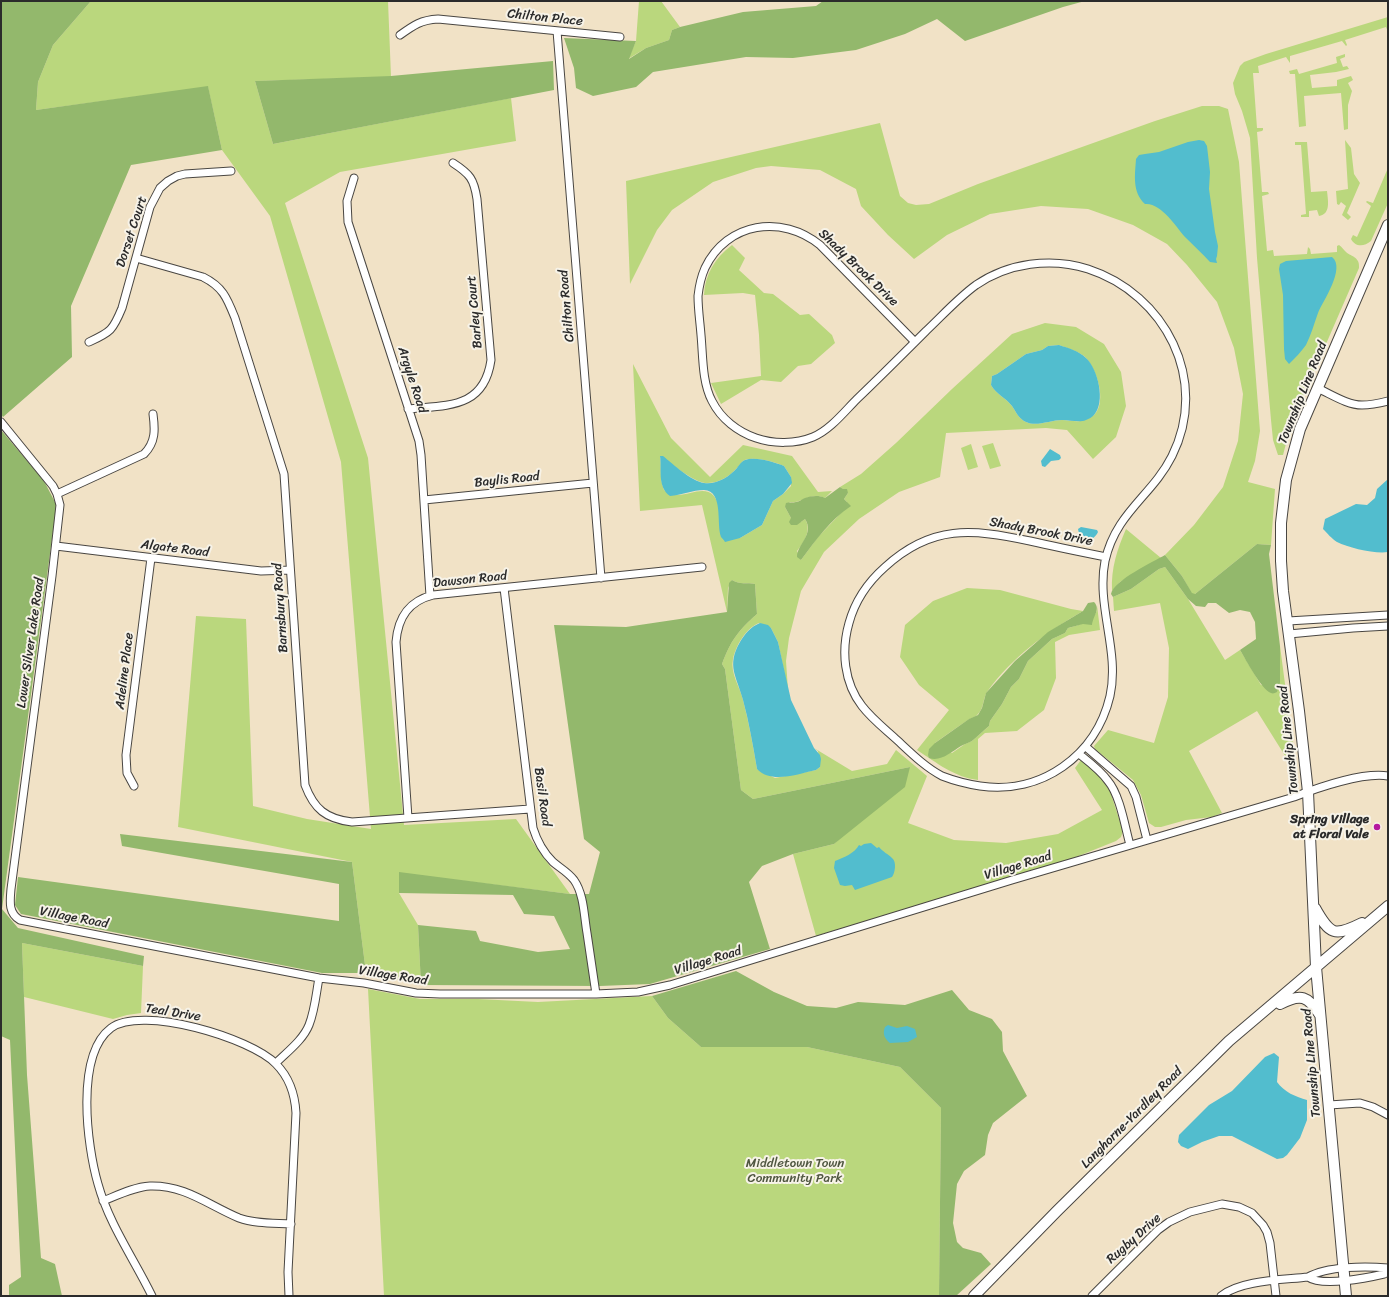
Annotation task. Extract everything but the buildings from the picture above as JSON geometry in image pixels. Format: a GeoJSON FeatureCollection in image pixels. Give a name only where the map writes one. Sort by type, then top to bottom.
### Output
{"type":"FeatureCollection","features":[{"type":"Feature","properties":{"kind":"street","name":"Chilton Place"},"geometry":{"type":"LineString","coordinates":[[400,35],[422,21],[438,19],[620,37]]}},
{"type":"Feature","properties":{"kind":"street","name":"Chilton Road"},"geometry":{"type":"LineString","coordinates":[[557,31],[601,578]]}},
{"type":"Feature","properties":{"kind":"street","name":"Barley Court"},"geometry":{"type":"LineString","coordinates":[[408,409],[450,405],[468,398],[482,387],[490,370],[491,360],[477,199],[470,175],[453,163]]}},
{"type":"Feature","properties":{"kind":"street","name":"Dorset Court"},"geometry":{"type":"LineString","coordinates":[[89,342],[109,333],[116,322],[152,202],[163,185],[177,176],[185,174],[231,171]]}},
{"type":"Feature","properties":{"kind":"street","name":"Argyle Road"},"geometry":{"type":"LineString","coordinates":[[354,178],[347,201],[348,222],[419,441],[430,596]]}},
{"type":"Feature","properties":{"kind":"street","name":"Shady Brook Drive"},"geometry":{"type":"LineString","coordinates":[[915,342],[820,245],[800,232],[771,225],[757,226],[726,241],[713,254],[704,269],[700,283],[698,300],[706,382],[711,399],[721,415],[735,428],[752,437],[772,442],[788,442],[806,439],[817,435],[828,427],[915,342],[964,294],[980,282],[996,274],[1016,267],[1040,263],[1060,263],[1079,266],[1102,273],[1123,285],[1142,299],[1155,313],[1168,332],[1175,346],[1181,365],[1185,393],[1183,422],[1177,444],[1167,464],[1127,513],[1113,537],[1106,557],[1102,586],[1112,654],[1112,686],[1105,715],[1101,724],[1086,747],[1079,754],[1049,775],[1028,784],[1012,787],[990,787],[962,783],[940,775],[926,766],[866,712],[855,698],[848,678],[844,657],[845,636],[852,612],[865,588],[882,569],[901,553],[925,541],[950,533],[969,532],[996,534],[1106,557]]}},
{"type":"Feature","properties":{"kind":"street","name":"Township Line Road"},"geometry":{"type":"LineString","coordinates":[[1346,1296],[1316,967],[1308,792],[1281,561],[1281,523],[1287,477],[1298,436],[1317,388],[1388,225]]}},
{"type":"Feature","properties":{"kind":"street","name":"Barnsbury Road"},"geometry":{"type":"LineString","coordinates":[[136,258],[203,277],[218,286],[225,295],[235,318],[282,468],[305,785],[308,794],[318,809],[327,816],[340,821],[352,822],[530,809]]}},
{"type":"Feature","properties":{"kind":"street"},"geometry":{"type":"LineString","coordinates":[[1317,388],[1346,402],[1359,405],[1376,404],[1388,401]]}},
{"type":"Feature","properties":{"kind":"street"},"geometry":{"type":"LineString","coordinates":[[57,494],[144,454],[150,447],[154,436],[155,429],[153,414]]}},
{"type":"Feature","properties":{"kind":"street","name":"Lower Silver Lake Road"},"geometry":{"type":"LineString","coordinates":[[1,422],[47,478],[57,494],[60,505],[56,546],[11,885],[10,906],[16,918]]}},
{"type":"Feature","properties":{"kind":"street","name":"Baylis Road"},"geometry":{"type":"LineString","coordinates":[[424,500],[593,483]]}},
{"type":"Feature","properties":{"kind":"street","name":"Algate Road"},"geometry":{"type":"LineString","coordinates":[[56,546],[261,571],[290,570]]}},
{"type":"Feature","properties":{"kind":"street","name":"Adeline Place"},"geometry":{"type":"LineString","coordinates":[[134,786],[127,774],[126,755],[151,558]]}},
{"type":"Feature","properties":{"kind":"street","name":"Dawson Road"},"geometry":{"type":"LineString","coordinates":[[408,818],[396,642],[400,621],[409,607],[430,596],[702,568]]}},
{"type":"Feature","properties":{"kind":"street","name":"Basil Road"},"geometry":{"type":"LineString","coordinates":[[504,588],[533,828],[542,848],[554,862],[574,880],[579,890],[584,911],[596,994]]}},
{"type":"Feature","properties":{"kind":"street"},"geometry":{"type":"LineString","coordinates":[[1288,621],[1388,614]]}},
{"type":"Feature","properties":{"kind":"street"},"geometry":{"type":"LineString","coordinates":[[1289,634],[1388,626]]}},
{"type":"Feature","properties":{"kind":"street"},"geometry":{"type":"LineString","coordinates":[[1086,747],[1131,786],[1136,797],[1147,840]]}},
{"type":"Feature","properties":{"kind":"street"},"geometry":{"type":"LineString","coordinates":[[1079,754],[1100,772],[1112,786],[1117,797],[1130,845]]}},
{"type":"Feature","properties":{"kind":"street","name":"Village Road"},"geometry":{"type":"LineString","coordinates":[[16,918],[40,924],[319,978],[364,983],[416,994],[596,994],[638,992],[670,985],[1130,845],[1294,797],[1322,787],[1365,777],[1388,776]]}},
{"type":"Feature","properties":{"kind":"street"},"geometry":{"type":"LineString","coordinates":[[1314,906],[1324,924],[1329,929],[1336,932],[1342,932],[1374,917],[1388,906]]}},
{"type":"Feature","properties":{"kind":"street","name":"Langhorne-Yardley Road"},"geometry":{"type":"LineString","coordinates":[[974,1296],[1057,1211],[1229,1041],[1374,917]]}},
{"type":"Feature","properties":{"kind":"street"},"geometry":{"type":"LineString","coordinates":[[276,1063],[299,1039],[309,1025],[319,978]]}},
{"type":"Feature","properties":{"kind":"street"},"geometry":{"type":"LineString","coordinates":[[1265,1011],[1290,999],[1302,998],[1312,1002],[1321,1017]]}},
{"type":"Feature","properties":{"kind":"street","name":"Teal Drive"},"geometry":{"type":"LineString","coordinates":[[152,1296],[103,1201],[93,1165],[87,1117],[90,1071],[95,1049],[104,1034],[112,1028],[126,1021],[138,1020],[179,1024],[209,1032],[245,1045],[263,1054],[276,1063],[290,1083],[296,1104],[296,1113],[288,1272],[289,1296]]}},
{"type":"Feature","properties":{"kind":"street"},"geometry":{"type":"LineString","coordinates":[[1329,1105],[1360,1104],[1373,1107],[1388,1115]]}},
{"type":"Feature","properties":{"kind":"street"},"geometry":{"type":"LineString","coordinates":[[103,1201],[128,1191],[146,1187],[165,1186],[183,1190],[239,1218],[258,1222],[291,1224]]}},
{"type":"Feature","properties":{"kind":"street","name":"Rugby Drive"},"geometry":{"type":"LineString","coordinates":[[1092,1296],[1147,1241],[1170,1222],[1190,1212],[1222,1204],[1238,1207],[1252,1213],[1263,1225],[1270,1243],[1276,1296]]}},
{"type":"Feature","properties":{"kind":"street"},"geometry":{"type":"LineString","coordinates":[[1221,1296],[1244,1285],[1308,1277],[1316,1273],[1344,1268],[1388,1268]]}},
{"type":"Feature","properties":{"kind":"street"},"geometry":{"type":"LineString","coordinates":[[1308,1277],[1318,1281],[1345,1281],[1388,1272]]}},
{"type":"Feature","properties":{"kind":"green space"},"geometry":{"type":"Polygon","coordinates":[[[1,1],[91,1],[53,45],[38,82],[36,110],[208,86],[222,150],[131,165],[71,306],[72,357],[3,417],[1,414],[1,1]]]}},
{"type":"Feature","properties":{"kind":"green space"},"geometry":{"type":"Polygon","coordinates":[[[91,1],[388,1],[391,77],[255,81],[273,144],[511,98],[516,141],[340,172],[285,203],[368,458],[404,825],[516,819],[570,894],[399,873],[399,893],[418,925],[421,985],[366,973],[352,862],[178,827],[196,616],[246,619],[253,806],[307,819],[371,829],[341,462],[270,216],[222,150],[208,87],[36,110],[38,82],[53,45],[91,1]]]}},
{"type":"Feature","properties":{"kind":"green space"},"geometry":{"type":"Polygon","coordinates":[[[639,1],[661,1],[680,27],[672,30],[669,40],[646,48],[628,59],[636,41],[639,1]]]}},
{"type":"Feature","properties":{"kind":"green space"},"geometry":{"type":"Polygon","coordinates":[[[823,1],[1085,1],[1063,7],[965,41],[937,19],[905,34],[856,50],[793,58],[746,57],[653,72],[636,87],[593,96],[576,88],[574,68],[564,38],[636,41],[629,59],[646,48],[669,40],[672,30],[680,27],[743,12],[816,6],[823,1]]]}},
{"type":"Feature","properties":{"kind":"green space"},"geometry":{"type":"Polygon","coordinates":[[[1388,17],[1388,32],[1386,27],[1345,40],[1346,46],[1342,41],[1290,56],[1290,63],[1286,57],[1258,66],[1259,73],[1253,73],[1257,128],[1263,128],[1262,131],[1257,132],[1262,192],[1268,192],[1269,194],[1262,196],[1267,251],[1273,250],[1274,256],[1307,254],[1308,247],[1311,254],[1337,252],[1337,246],[1339,245],[1346,252],[1357,259],[1359,264],[1359,268],[1303,397],[1288,436],[1283,455],[1278,455],[1273,440],[1271,420],[1257,258],[1250,138],[1235,94],[1233,83],[1240,66],[1244,62],[1388,17]]]}},
{"type":"Feature","properties":{"kind":"green space"},"geometry":{"type":"Polygon","coordinates":[[[1345,54],[1345,57],[1340,59],[1343,67],[1347,66],[1349,69],[1310,75],[1312,88],[1337,86],[1337,80],[1351,76],[1353,80],[1348,83],[1352,91],[1348,105],[1348,129],[1344,130],[1341,93],[1304,96],[1306,126],[1299,127],[1295,74],[1290,74],[1289,71],[1297,69],[1299,74],[1337,63],[1336,57],[1345,54]]]}},
{"type":"Feature","properties":{"kind":"green space"},"geometry":{"type":"Polygon","coordinates":[[[553,61],[554,90],[273,144],[255,81],[391,76],[553,61]]]}},
{"type":"Feature","properties":{"kind":"green space"},"geometry":{"type":"Polygon","coordinates":[[[1202,106],[1219,106],[1228,109],[1239,162],[1260,431],[1255,461],[1248,482],[1275,489],[1271,545],[1257,544],[1195,594],[1192,594],[1182,576],[1165,555],[1194,525],[1223,487],[1238,441],[1243,394],[1234,348],[1217,302],[1187,265],[1167,244],[1133,225],[1088,209],[1041,206],[990,214],[947,235],[914,259],[888,235],[861,206],[856,189],[820,170],[771,166],[756,168],[713,182],[672,210],[657,230],[630,284],[626,181],[880,123],[900,196],[908,203],[916,205],[929,204],[978,184],[1155,121],[1202,106]]]}},
{"type":"Feature","properties":{"kind":"green space"},"geometry":{"type":"Polygon","coordinates":[[[1345,140],[1351,148],[1354,174],[1360,183],[1347,213],[1351,217],[1348,220],[1342,215],[1346,206],[1341,202],[1339,205],[1337,204],[1336,191],[1348,189],[1345,140]]]}},
{"type":"Feature","properties":{"kind":"green space"},"geometry":{"type":"Polygon","coordinates":[[[1295,142],[1307,142],[1311,192],[1327,191],[1328,206],[1323,215],[1319,216],[1317,210],[1309,211],[1309,217],[1301,217],[1301,215],[1306,214],[1301,145],[1295,145],[1295,142]]]}},
{"type":"Feature","properties":{"kind":"green space"},"geometry":{"type":"Polygon","coordinates":[[[1388,168],[1388,203],[1371,241],[1363,245],[1357,245],[1351,239],[1353,235],[1357,237],[1371,206],[1366,202],[1373,203],[1388,168]]]}},
{"type":"Feature","properties":{"kind":"green space"},"geometry":{"type":"Polygon","coordinates":[[[732,245],[745,258],[739,270],[764,293],[773,294],[800,315],[809,314],[832,335],[835,343],[811,364],[798,366],[781,382],[761,380],[721,404],[711,383],[761,376],[755,295],[743,293],[704,295],[706,280],[712,267],[721,255],[732,245]]]}},
{"type":"Feature","properties":{"kind":"green space"},"geometry":{"type":"Polygon","coordinates":[[[1045,323],[1076,327],[1104,344],[1121,372],[1126,406],[1116,437],[1093,459],[1067,430],[1046,428],[946,433],[940,477],[899,492],[859,519],[824,552],[801,591],[789,638],[786,661],[788,690],[778,642],[771,628],[759,623],[754,625],[746,633],[736,648],[732,664],[733,669],[742,695],[757,769],[775,778],[816,770],[820,767],[818,751],[814,748],[852,771],[887,764],[896,750],[927,776],[908,823],[954,840],[1006,843],[1058,834],[1102,810],[1075,768],[1081,760],[1098,774],[1110,791],[1123,831],[1121,837],[1116,841],[1071,859],[816,936],[793,854],[834,844],[910,767],[753,799],[741,790],[725,669],[722,664],[736,636],[757,614],[755,584],[732,580],[728,588],[727,612],[702,505],[640,511],[633,364],[671,438],[710,477],[743,445],[792,456],[818,492],[832,491],[825,498],[815,496],[790,502],[785,507],[791,518],[801,522],[805,519],[807,523],[808,527],[806,536],[797,551],[801,560],[818,537],[842,512],[847,502],[844,499],[848,493],[840,487],[861,474],[896,443],[1012,334],[1045,323]],[[1059,345],[1048,346],[1042,350],[1026,354],[992,376],[991,385],[993,388],[1010,403],[1020,417],[1026,422],[1039,424],[1058,420],[1080,421],[1094,415],[1098,409],[1100,401],[1099,384],[1093,368],[1084,356],[1059,345]],[[660,456],[661,477],[664,490],[676,495],[701,491],[710,493],[714,496],[740,538],[762,525],[773,501],[791,486],[791,477],[784,466],[769,461],[746,459],[727,477],[718,481],[705,483],[689,476],[660,456]]]}},
{"type":"Feature","properties":{"kind":"green space"},"geometry":{"type":"Polygon","coordinates":[[[1,430],[44,481],[56,504],[2,909],[18,928],[144,956],[143,966],[22,943],[27,1075],[41,1258],[55,1264],[62,1296],[9,1296],[9,1285],[21,1277],[10,1040],[1,1036],[1,430]]]}},
{"type":"Feature","properties":{"kind":"green space"},"geometry":{"type":"Polygon","coordinates":[[[993,443],[1001,466],[990,469],[982,446],[993,443]]]}},
{"type":"Feature","properties":{"kind":"green space"},"geometry":{"type":"Polygon","coordinates":[[[971,444],[978,467],[968,470],[961,448],[971,444]]]}},
{"type":"Feature","properties":{"kind":"green space"},"geometry":{"type":"Polygon","coordinates":[[[840,487],[847,489],[848,493],[844,499],[851,506],[830,524],[801,560],[797,557],[807,534],[808,524],[805,519],[797,525],[791,525],[789,522],[791,518],[785,507],[786,503],[797,502],[812,496],[820,496],[825,498],[840,487]]]}},
{"type":"Feature","properties":{"kind":"green space"},"geometry":{"type":"Polygon","coordinates":[[[1126,529],[1161,558],[1120,582],[1112,591],[1112,575],[1115,559],[1126,529]]]}},
{"type":"Feature","properties":{"kind":"green space"},"geometry":{"type":"Polygon","coordinates":[[[1257,544],[1271,545],[1269,554],[1280,646],[1280,683],[1277,692],[1275,693],[1271,693],[1263,686],[1240,650],[1256,639],[1255,622],[1250,612],[1240,610],[1229,613],[1216,603],[1208,603],[1205,607],[1196,606],[1188,599],[1165,567],[1159,569],[1131,589],[1113,597],[1111,594],[1119,583],[1126,577],[1165,555],[1182,576],[1192,593],[1195,594],[1257,544]]]}},
{"type":"Feature","properties":{"kind":"green space"},"geometry":{"type":"Polygon","coordinates":[[[1165,567],[1188,599],[1225,660],[1240,650],[1261,685],[1279,688],[1280,646],[1297,775],[1257,711],[1189,751],[1222,813],[1212,817],[1186,820],[1161,827],[1155,827],[1149,823],[1141,795],[1133,780],[1095,749],[1094,746],[1108,730],[1154,743],[1168,697],[1169,648],[1160,603],[1114,611],[1113,597],[1131,589],[1159,569],[1165,567]]]}},
{"type":"Feature","properties":{"kind":"green space"},"geometry":{"type":"Polygon","coordinates":[[[732,580],[755,584],[757,614],[736,636],[722,664],[725,669],[741,790],[753,799],[910,767],[905,787],[834,844],[793,854],[762,866],[749,882],[770,949],[650,984],[600,986],[421,985],[418,925],[476,931],[480,941],[538,952],[570,949],[554,916],[524,914],[513,895],[399,893],[399,872],[570,894],[589,894],[600,852],[584,839],[554,625],[626,627],[727,612],[729,583],[732,580]]]}},
{"type":"Feature","properties":{"kind":"green space"},"geometry":{"type":"Polygon","coordinates":[[[967,588],[1000,590],[1083,611],[1031,646],[997,679],[987,692],[980,712],[935,743],[952,753],[972,741],[989,726],[990,721],[1002,704],[1011,687],[1019,679],[1028,661],[1052,639],[1065,633],[1068,628],[1088,621],[1092,618],[1097,610],[1097,605],[1100,630],[1069,635],[1055,642],[1056,678],[1044,710],[1017,731],[985,733],[978,739],[978,780],[953,773],[917,750],[949,710],[919,685],[900,657],[905,625],[933,601],[967,588]]]}},
{"type":"Feature","properties":{"kind":"green space"},"geometry":{"type":"Polygon","coordinates":[[[1094,602],[1097,610],[1092,625],[1083,624],[1068,628],[1065,633],[1052,639],[1028,661],[1019,679],[1011,687],[1002,704],[990,721],[989,726],[972,741],[962,745],[946,756],[938,759],[929,758],[929,749],[935,743],[969,719],[978,715],[982,708],[986,693],[1015,661],[1048,632],[1083,611],[1088,603],[1094,602]]]}},
{"type":"Feature","properties":{"kind":"green space"},"geometry":{"type":"Polygon","coordinates":[[[120,834],[352,862],[366,973],[322,973],[21,914],[15,905],[18,877],[339,921],[339,884],[122,846],[120,834]]]}},
{"type":"Feature","properties":{"kind":"green space"},"geometry":{"type":"Polygon","coordinates":[[[22,943],[143,966],[141,1013],[113,1019],[24,997],[22,943]]]}},
{"type":"Feature","properties":{"kind":"green space"},"geometry":{"type":"Polygon","coordinates":[[[736,971],[774,992],[807,1006],[836,1008],[858,1002],[905,1005],[952,990],[969,1010],[992,1019],[1002,1032],[1003,1051],[1027,1096],[993,1123],[988,1135],[985,1155],[964,1171],[957,1184],[953,1223],[957,1242],[963,1248],[981,1253],[991,1264],[956,1296],[939,1296],[941,1108],[900,1067],[807,1047],[701,1047],[668,1018],[652,996],[736,971]]]}},
{"type":"Feature","properties":{"kind":"green space","name":"Middletown Town Community Park"},"geometry":{"type":"Polygon","coordinates":[[[368,989],[420,999],[478,999],[538,1002],[652,996],[668,1018],[701,1047],[807,1047],[900,1067],[941,1108],[939,1296],[384,1296],[368,989]]]}},
{"type":"Feature","properties":{"kind":"water"},"geometry":{"type":"Polygon","coordinates":[[[1199,140],[1204,141],[1207,146],[1210,172],[1209,189],[1218,246],[1216,259],[1217,263],[1210,262],[1162,211],[1151,204],[1145,204],[1138,194],[1135,183],[1136,159],[1139,155],[1159,152],[1188,142],[1199,140]]]}},
{"type":"Feature","properties":{"kind":"water"},"geometry":{"type":"Polygon","coordinates":[[[1332,257],[1336,262],[1336,269],[1332,285],[1318,313],[1306,345],[1289,364],[1285,359],[1284,349],[1283,295],[1279,269],[1280,264],[1286,261],[1332,257]]]}},
{"type":"Feature","properties":{"kind":"water"},"geometry":{"type":"Polygon","coordinates":[[[1059,345],[1080,353],[1090,363],[1097,377],[1099,386],[1100,402],[1098,409],[1094,415],[1083,421],[1058,420],[1039,424],[1026,422],[1020,417],[1010,403],[993,388],[991,385],[992,376],[1026,354],[1042,350],[1048,346],[1059,345]]]}},
{"type":"Feature","properties":{"kind":"water"},"geometry":{"type":"Polygon","coordinates":[[[1050,449],[1060,455],[1061,458],[1059,460],[1051,461],[1045,467],[1042,466],[1041,461],[1050,449]]]}},
{"type":"Feature","properties":{"kind":"water"},"geometry":{"type":"Polygon","coordinates":[[[660,456],[663,456],[688,476],[699,482],[718,482],[734,471],[744,461],[749,459],[759,459],[784,466],[791,477],[792,483],[783,494],[773,501],[762,525],[740,538],[725,542],[721,537],[717,502],[714,496],[710,492],[704,490],[670,496],[663,488],[660,456]]]}},
{"type":"Feature","properties":{"kind":"water"},"geometry":{"type":"Polygon","coordinates":[[[1388,479],[1388,552],[1369,551],[1342,544],[1333,539],[1323,529],[1325,519],[1356,504],[1367,505],[1375,498],[1377,489],[1388,479]]]}},
{"type":"Feature","properties":{"kind":"water"},"geometry":{"type":"Polygon","coordinates":[[[1081,527],[1097,530],[1098,532],[1096,536],[1087,540],[1084,539],[1079,533],[1078,529],[1081,527]]]}},
{"type":"Feature","properties":{"kind":"water"},"geometry":{"type":"Polygon","coordinates":[[[760,623],[768,625],[771,628],[778,642],[791,700],[814,748],[820,755],[820,767],[816,770],[785,777],[777,777],[763,774],[757,769],[751,734],[733,665],[736,650],[742,639],[751,629],[760,623]]]}},
{"type":"Feature","properties":{"kind":"water"},"geometry":{"type":"Polygon","coordinates":[[[871,843],[877,848],[879,847],[894,860],[895,868],[892,877],[855,890],[852,885],[840,885],[834,868],[835,861],[852,853],[859,845],[861,846],[871,843]]]}},
{"type":"Feature","properties":{"kind":"water"},"geometry":{"type":"Polygon","coordinates":[[[888,1025],[897,1028],[907,1026],[915,1029],[917,1037],[908,1042],[890,1043],[885,1038],[884,1034],[885,1027],[888,1025]]]}},
{"type":"Feature","properties":{"kind":"water"},"geometry":{"type":"Polygon","coordinates":[[[1274,1053],[1279,1057],[1277,1082],[1290,1094],[1307,1100],[1307,1120],[1300,1138],[1287,1155],[1283,1158],[1277,1159],[1232,1136],[1219,1136],[1188,1149],[1181,1146],[1178,1142],[1179,1135],[1209,1105],[1232,1091],[1265,1057],[1274,1053]]]}},
{"type":"Feature","properties":{"kind":"place","name":"Spring Village at Floral Vale"},"geometry":{"type":"Point","coordinates":[1377,827]}}]}
